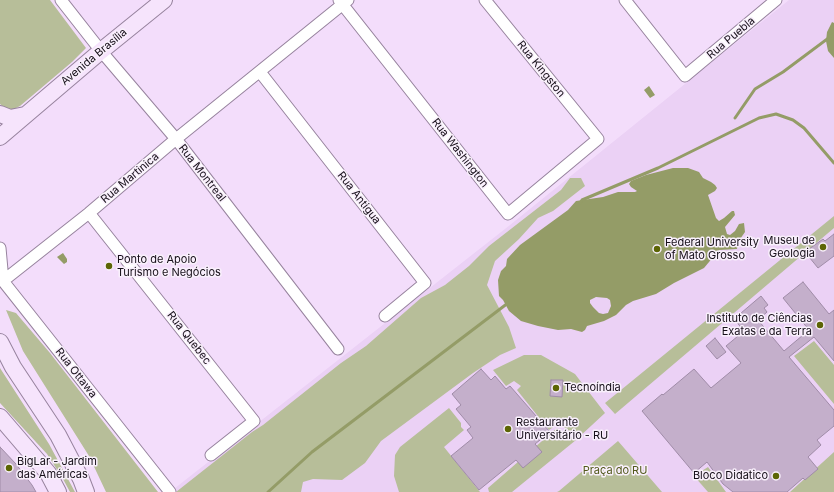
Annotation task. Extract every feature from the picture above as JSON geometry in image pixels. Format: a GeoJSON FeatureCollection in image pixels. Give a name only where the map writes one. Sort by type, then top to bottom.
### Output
{"type":"FeatureCollection","features":[{"type":"Feature","properties":{"kind":"main road","name":"Avenida Brasília"},"geometry":{"type":"LineString","coordinates":[[0,137],[101,51],[164,0]]}},
{"type":"Feature","properties":{"kind":"main road"},"geometry":{"type":"LineString","coordinates":[[0,114],[10,118],[25,116]]}},
{"type":"Feature","properties":{"kind":"main road"},"geometry":{"type":"LineString","coordinates":[[0,342],[13,367],[58,435],[81,479],[86,492]]}},
{"type":"Feature","properties":{"kind":"main road"},"geometry":{"type":"LineString","coordinates":[[0,417],[48,473],[58,492]]}},
{"type":"Feature","properties":{"kind":"street","name":"Rua Montreal"},"geometry":{"type":"LineString","coordinates":[[61,0],[101,51],[176,139],[338,349]]}},
{"type":"Feature","properties":{"kind":"street","name":"Rua Kingston"},"geometry":{"type":"LineString","coordinates":[[485,0],[598,139]]}},
{"type":"Feature","properties":{"kind":"street","name":"Rua Puebla"},"geometry":{"type":"LineString","coordinates":[[625,0],[685,76],[776,0]]}},
{"type":"Feature","properties":{"kind":"street","name":"Rua Washington"},"geometry":{"type":"LineString","coordinates":[[344,2],[508,214],[598,139]]}},
{"type":"Feature","properties":{"kind":"street","name":"Rua Martinica"},"geometry":{"type":"LineString","coordinates":[[3,281],[89,213],[176,139],[344,2]]}},
{"type":"Feature","properties":{"kind":"street","name":"Rua Antigua"},"geometry":{"type":"LineString","coordinates":[[260,72],[425,283],[385,316]]}},
{"type":"Feature","properties":{"kind":"street","name":"Rua Quebec"},"geometry":{"type":"LineString","coordinates":[[89,213],[254,421],[211,455]]}},
{"type":"Feature","properties":{"kind":"street"},"geometry":{"type":"LineString","coordinates":[[0,248],[3,281]]}},
{"type":"Feature","properties":{"kind":"street","name":"Rua Ottawa"},"geometry":{"type":"LineString","coordinates":[[3,281],[170,492]]}},
{"type":"Feature","properties":{"kind":"shaded area","name":"Federal University of Mato Grosso"},"geometry":{"type":"Polygon","coordinates":[[[789,0],[834,0],[834,492],[170,492],[510,225],[789,0]]]}},
{"type":"Feature","properties":{"kind":"shaded area"},"geometry":{"type":"Polygon","coordinates":[[[832,22],[834,23],[834,58],[828,51],[826,41],[827,32],[832,22]]]}},
{"type":"Feature","properties":{"kind":"shaded area"},"geometry":{"type":"Polygon","coordinates":[[[649,86],[655,95],[650,98],[644,90],[649,86]]]}},
{"type":"Feature","properties":{"kind":"shaded area"},"geometry":{"type":"Polygon","coordinates":[[[673,168],[688,168],[699,172],[703,178],[715,185],[717,188],[715,191],[708,195],[716,218],[719,221],[732,211],[734,211],[735,215],[725,227],[727,234],[730,235],[735,231],[739,224],[744,223],[745,232],[738,242],[737,249],[719,250],[704,268],[656,294],[633,301],[626,305],[616,315],[604,321],[587,326],[582,332],[571,329],[558,330],[538,326],[521,321],[509,311],[499,296],[498,280],[501,271],[506,266],[507,259],[520,245],[568,210],[576,201],[603,197],[618,192],[635,192],[637,191],[629,184],[631,181],[646,175],[673,168]],[[596,297],[590,300],[590,303],[599,313],[608,313],[611,306],[610,300],[607,298],[596,297]]]}},
{"type":"Feature","properties":{"kind":"shaded area"},"geometry":{"type":"Polygon","coordinates":[[[63,253],[67,259],[67,262],[64,264],[57,257],[63,253]]]}},
{"type":"Feature","properties":{"kind":"green space"},"geometry":{"type":"Polygon","coordinates":[[[0,0],[50,0],[86,48],[72,62],[20,106],[12,110],[6,109],[0,104],[0,0]]]}},
{"type":"Feature","properties":{"kind":"green space"},"geometry":{"type":"Polygon","coordinates":[[[570,178],[581,178],[585,186],[553,211],[538,218],[519,239],[495,261],[487,285],[509,327],[516,348],[500,355],[473,373],[381,441],[365,463],[342,480],[313,479],[303,482],[301,492],[176,492],[341,363],[366,346],[421,298],[445,285],[469,266],[489,246],[561,190],[570,178]]]}},
{"type":"Feature","properties":{"kind":"green space"},"geometry":{"type":"Polygon","coordinates":[[[834,216],[834,228],[615,414],[605,403],[834,216]]]}},
{"type":"Feature","properties":{"kind":"green space"},"geometry":{"type":"Polygon","coordinates":[[[6,310],[16,313],[50,353],[158,492],[106,492],[89,456],[23,351],[6,310]]]}},
{"type":"Feature","properties":{"kind":"green space"},"geometry":{"type":"Polygon","coordinates":[[[814,341],[834,365],[834,404],[794,356],[814,341]]]}},
{"type":"Feature","properties":{"kind":"green space"},"geometry":{"type":"Polygon","coordinates":[[[524,355],[541,355],[575,374],[605,413],[578,438],[559,423],[549,430],[517,390],[521,386],[514,381],[506,386],[493,370],[524,355]]]}},
{"type":"Feature","properties":{"kind":"green space"},"geometry":{"type":"Polygon","coordinates":[[[0,368],[49,444],[75,492],[70,492],[47,454],[0,403],[0,368]]]}},
{"type":"Feature","properties":{"kind":"green space"},"geometry":{"type":"Polygon","coordinates":[[[449,408],[461,423],[461,427],[464,430],[444,447],[480,492],[399,492],[394,476],[395,455],[400,447],[449,408]]]}},
{"type":"Feature","properties":{"kind":"green space"},"geometry":{"type":"Polygon","coordinates":[[[557,428],[576,440],[512,492],[489,492],[488,488],[557,428]]]}},
{"type":"Feature","properties":{"kind":"green space","name":"Praça do RU"},"geometry":{"type":"Polygon","coordinates":[[[618,441],[662,492],[557,492],[559,491],[618,441]]]}},
{"type":"Feature","properties":{"kind":"green space"},"geometry":{"type":"Polygon","coordinates":[[[834,452],[834,492],[790,492],[834,452]]]}},
{"type":"Feature","properties":{"kind":"green space"},"geometry":{"type":"Polygon","coordinates":[[[708,467],[726,492],[708,492],[694,476],[708,467]]]}},
{"type":"Feature","properties":{"kind":"building","name":"Museu de Geologia"},"geometry":{"type":"Polygon","coordinates":[[[834,234],[834,256],[818,268],[805,252],[823,239],[825,241],[834,234]]]}},
{"type":"Feature","properties":{"kind":"building"},"geometry":{"type":"Polygon","coordinates":[[[803,282],[829,314],[834,310],[834,361],[814,337],[789,357],[834,410],[834,426],[817,440],[821,445],[808,457],[818,469],[805,480],[803,478],[787,492],[733,492],[723,484],[707,462],[694,473],[642,411],[694,369],[711,388],[741,363],[726,346],[744,331],[734,319],[761,296],[768,305],[764,308],[767,312],[758,320],[784,351],[809,330],[783,298],[803,282]]]}},
{"type":"Feature","properties":{"kind":"building"},"geometry":{"type":"Polygon","coordinates":[[[715,338],[726,352],[717,359],[706,346],[715,338]]]}},
{"type":"Feature","properties":{"kind":"building","name":"Restaurante Universitário - RU"},"geometry":{"type":"Polygon","coordinates":[[[481,369],[491,380],[495,376],[506,389],[510,386],[550,432],[535,444],[542,452],[523,468],[516,460],[479,490],[451,456],[473,438],[467,430],[471,427],[456,409],[461,405],[452,394],[481,369]]]}},
{"type":"Feature","properties":{"kind":"building","name":"Tecnoíndia"},"geometry":{"type":"Polygon","coordinates":[[[551,380],[563,380],[562,397],[550,396],[551,380]]]}},
{"type":"Feature","properties":{"kind":"building","name":"BigLar - Jardim das Américas"},"geometry":{"type":"Polygon","coordinates":[[[0,447],[16,464],[36,492],[0,492],[0,447]]]}},
{"type":"Feature","properties":{"kind":"waterway"},"geometry":{"type":"LineString","coordinates":[[735,118],[755,89],[783,72],[834,34]]}},
{"type":"Feature","properties":{"kind":"waterway"},"geometry":{"type":"LineString","coordinates":[[580,203],[582,200],[658,168],[759,118],[776,114],[793,120],[804,128],[834,163]]}},
{"type":"Feature","properties":{"kind":"waterway"},"geometry":{"type":"LineString","coordinates":[[268,492],[312,452],[508,303]]}},
{"type":"Feature","properties":{"kind":"place","name":"Museu de Geologia"},"geometry":{"type":"Point","coordinates":[823,247]}},
{"type":"Feature","properties":{"kind":"place","name":"Federal University of Mato Grosso"},"geometry":{"type":"Point","coordinates":[657,249]}},
{"type":"Feature","properties":{"kind":"place","name":"Ponto de Apoio Turismo e Negócios"},"geometry":{"type":"Point","coordinates":[109,266]}},
{"type":"Feature","properties":{"kind":"place","name":"Instituto de Ciências Exatas e da Terra"},"geometry":{"type":"Point","coordinates":[820,325]}},
{"type":"Feature","properties":{"kind":"place","name":"Tecnoíndia"},"geometry":{"type":"Point","coordinates":[556,388]}},
{"type":"Feature","properties":{"kind":"place","name":"Restaurante Universitário - RU"},"geometry":{"type":"Point","coordinates":[508,429]}},
{"type":"Feature","properties":{"kind":"place","name":"BigLar - Jardim das Américas"},"geometry":{"type":"Point","coordinates":[9,468]}},
{"type":"Feature","properties":{"kind":"place","name":"Bloco Didatico"},"geometry":{"type":"Point","coordinates":[776,476]}}]}
